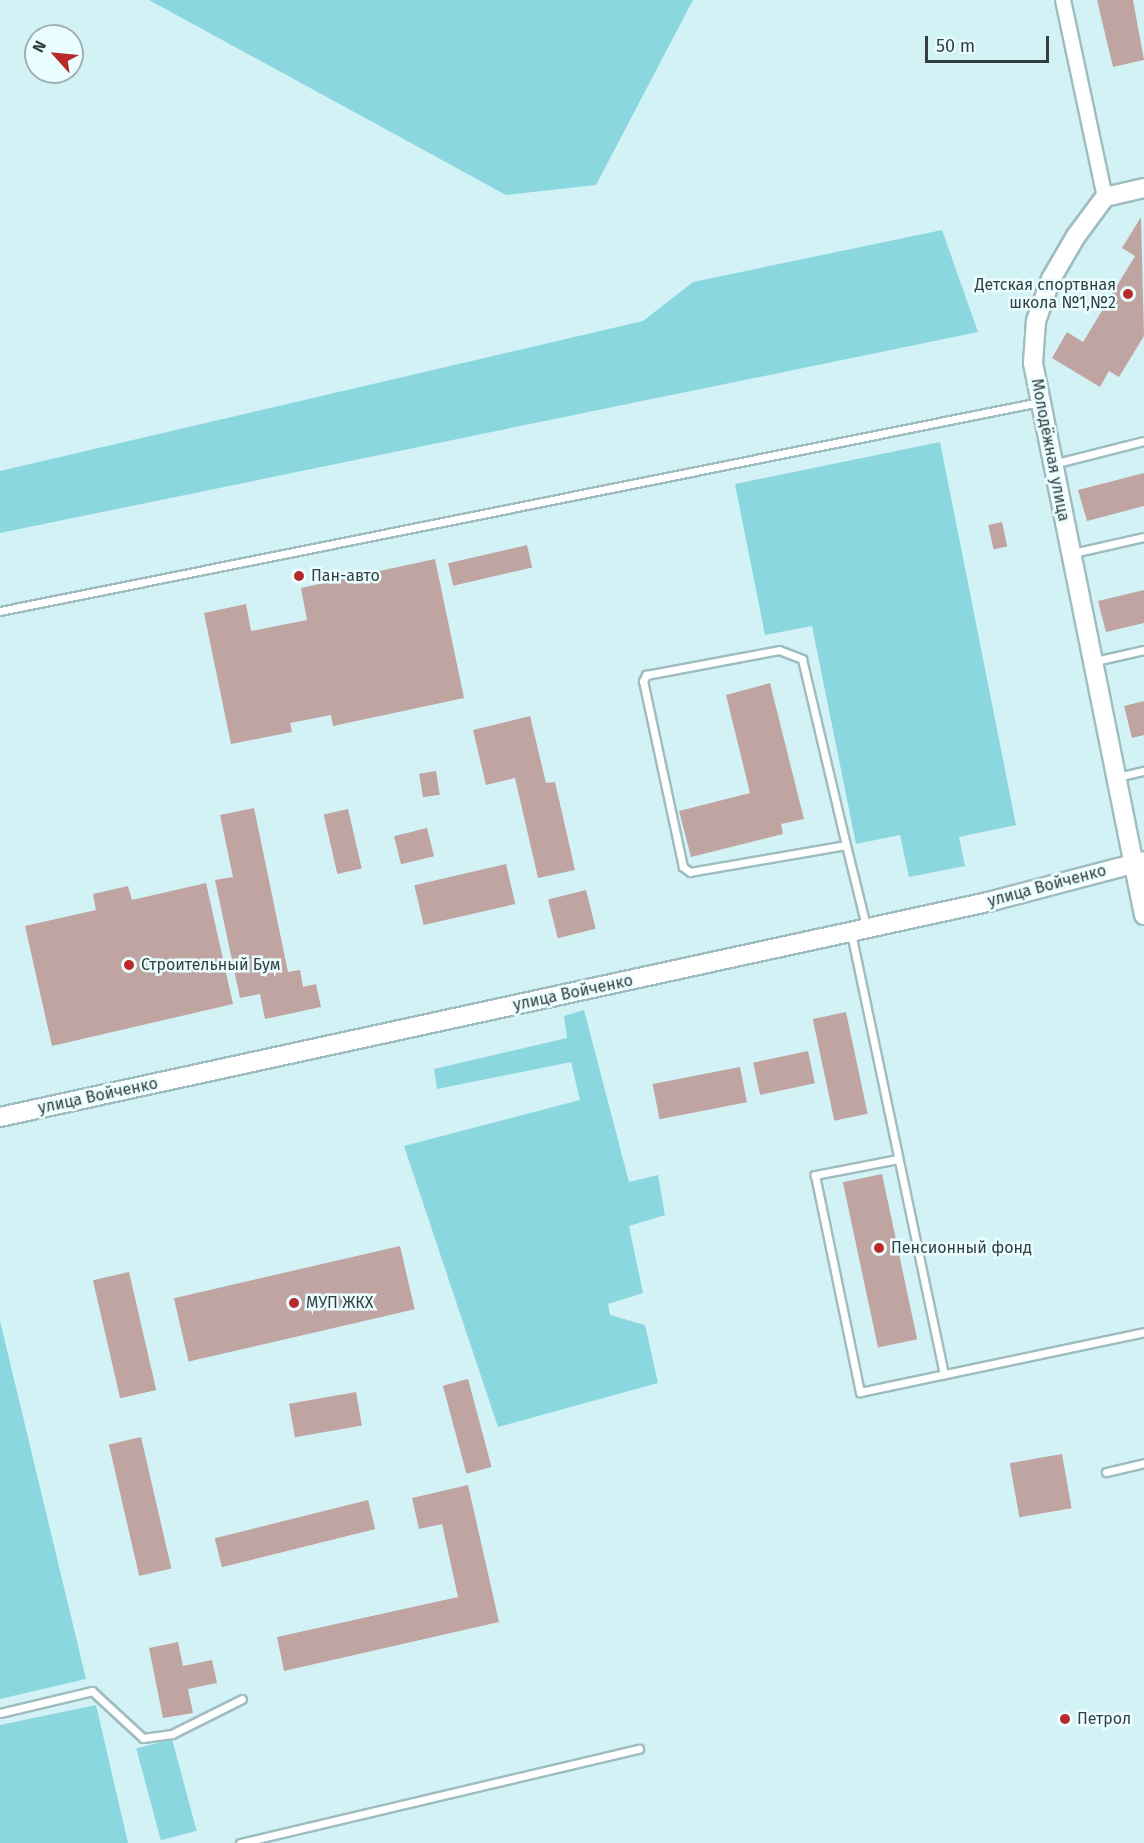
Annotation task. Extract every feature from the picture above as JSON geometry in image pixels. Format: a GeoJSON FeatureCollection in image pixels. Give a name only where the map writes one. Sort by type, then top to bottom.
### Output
{"type":"FeatureCollection","features":[{"type":"Feature","properties":{"kind":"main road"},"geometry":{"type":"LineString","coordinates":[[1106,197],[1144,188]]}},
{"type":"Feature","properties":{"kind":"main road","name":"Молодёжная улица"},"geometry":{"type":"LineString","coordinates":[[1106,197],[1051,279],[1036,321],[1034,363],[1115,778],[1138,863],[1144,915]]}},
{"type":"Feature","properties":{"kind":"main road","name":"улица Войченко"},"geometry":{"type":"LineString","coordinates":[[0,1117],[859,930],[1138,863]]}},
{"type":"Feature","properties":{"kind":"street"},"geometry":{"type":"LineString","coordinates":[[1063,0],[1106,197]]}},
{"type":"Feature","properties":{"kind":"lane"},"geometry":{"type":"LineString","coordinates":[[0,611],[1041,402]]}},
{"type":"Feature","properties":{"kind":"lane"},"geometry":{"type":"LineString","coordinates":[[1053,464],[1144,441]]}},
{"type":"Feature","properties":{"kind":"lane"},"geometry":{"type":"LineString","coordinates":[[1071,554],[1144,537]]}},
{"type":"Feature","properties":{"kind":"lane"},"geometry":{"type":"LineString","coordinates":[[846,845],[690,872],[683,867],[643,681],[646,675],[779,650],[802,658],[846,845],[898,1159],[944,1374]]}},
{"type":"Feature","properties":{"kind":"lane"},"geometry":{"type":"LineString","coordinates":[[1092,662],[1144,650]]}},
{"type":"Feature","properties":{"kind":"lane"},"geometry":{"type":"LineString","coordinates":[[1115,778],[1144,771]]}},
{"type":"Feature","properties":{"kind":"lane"},"geometry":{"type":"LineString","coordinates":[[898,1159],[815,1175],[860,1392],[1144,1332]]}},
{"type":"Feature","properties":{"kind":"lane"},"geometry":{"type":"LineString","coordinates":[[1106,1472],[1144,1463]]}},
{"type":"Feature","properties":{"kind":"lane"},"geometry":{"type":"LineString","coordinates":[[0,1713],[92,1691],[143,1738],[172,1734],[242,1699]]}},
{"type":"Feature","properties":{"kind":"lane"},"geometry":{"type":"LineString","coordinates":[[240,1843],[639,1749]]}},
{"type":"Feature","properties":{"kind":"shaded area"},"geometry":{"type":"Polygon","coordinates":[[[149,0],[693,0],[596,185],[506,195],[149,0]]]}},
{"type":"Feature","properties":{"kind":"shaded area"},"geometry":{"type":"Polygon","coordinates":[[[942,230],[978,332],[0,533],[0,471],[643,321],[693,282],[942,230]]]}},
{"type":"Feature","properties":{"kind":"shaded area"},"geometry":{"type":"Polygon","coordinates":[[[940,442],[1016,825],[959,837],[965,866],[909,877],[900,835],[856,844],[812,626],[765,635],[735,484],[940,442]]]}},
{"type":"Feature","properties":{"kind":"shaded area"},"geometry":{"type":"Polygon","coordinates":[[[584,1010],[629,1182],[658,1175],[665,1215],[629,1226],[643,1293],[608,1304],[610,1315],[645,1325],[658,1383],[498,1427],[404,1146],[580,1100],[571,1062],[437,1089],[434,1069],[567,1038],[564,1016],[584,1010]]]}},
{"type":"Feature","properties":{"kind":"shaded area"},"geometry":{"type":"Polygon","coordinates":[[[0,1321],[86,1679],[0,1699],[0,1321]]]}},
{"type":"Feature","properties":{"kind":"shaded area"},"geometry":{"type":"Polygon","coordinates":[[[96,1705],[128,1843],[0,1843],[0,1725],[96,1705]]]}},
{"type":"Feature","properties":{"kind":"shaded area"},"geometry":{"type":"Polygon","coordinates":[[[172,1739],[197,1831],[161,1840],[136,1749],[172,1739]]]}},
{"type":"Feature","properties":{"kind":"building"},"geometry":{"type":"Polygon","coordinates":[[[1097,0],[1133,0],[1144,60],[1113,67],[1097,0]]]}},
{"type":"Feature","properties":{"kind":"building","name":"Детская спортвная школа №1,№2"},"geometry":{"type":"Polygon","coordinates":[[[1141,217],[1144,336],[1119,377],[1109,371],[1100,387],[1052,358],[1067,332],[1083,342],[1135,256],[1122,248],[1141,217]]]}},
{"type":"Feature","properties":{"kind":"building"},"geometry":{"type":"Polygon","coordinates":[[[1144,473],[1144,506],[1087,521],[1078,490],[1144,473]]]}},
{"type":"Feature","properties":{"kind":"building"},"geometry":{"type":"Polygon","coordinates":[[[1002,522],[1007,546],[994,549],[988,525],[1002,522]]]}},
{"type":"Feature","properties":{"kind":"building"},"geometry":{"type":"Polygon","coordinates":[[[527,545],[532,567],[453,586],[448,563],[527,545]]]}},
{"type":"Feature","properties":{"kind":"building"},"geometry":{"type":"Polygon","coordinates":[[[435,559],[464,698],[333,726],[331,715],[290,723],[292,732],[231,744],[204,613],[246,604],[251,631],[307,620],[301,588],[435,559]]]}},
{"type":"Feature","properties":{"kind":"building"},"geometry":{"type":"Polygon","coordinates":[[[1144,590],[1144,623],[1106,632],[1098,601],[1144,590]]]}},
{"type":"Feature","properties":{"kind":"building"},"geometry":{"type":"Polygon","coordinates":[[[770,683],[804,819],[781,824],[783,834],[691,857],[679,811],[750,793],[726,695],[770,683]]]}},
{"type":"Feature","properties":{"kind":"building"},"geometry":{"type":"Polygon","coordinates":[[[1144,701],[1144,735],[1132,738],[1124,706],[1144,701]]]}},
{"type":"Feature","properties":{"kind":"building"},"geometry":{"type":"Polygon","coordinates":[[[530,716],[546,783],[555,782],[575,870],[538,878],[515,778],[486,785],[473,730],[530,716]]]}},
{"type":"Feature","properties":{"kind":"building"},"geometry":{"type":"Polygon","coordinates":[[[436,771],[440,795],[423,797],[419,774],[436,771]]]}},
{"type":"Feature","properties":{"kind":"building"},"geometry":{"type":"Polygon","coordinates":[[[254,808],[288,972],[300,970],[303,987],[316,984],[321,1007],[265,1019],[260,994],[240,998],[215,880],[233,877],[220,815],[254,808]]]}},
{"type":"Feature","properties":{"kind":"building"},"geometry":{"type":"Polygon","coordinates":[[[348,809],[362,868],[337,874],[324,815],[348,809]]]}},
{"type":"Feature","properties":{"kind":"building"},"geometry":{"type":"Polygon","coordinates":[[[427,828],[434,856],[401,864],[394,836],[427,828]]]}},
{"type":"Feature","properties":{"kind":"building"},"geometry":{"type":"Polygon","coordinates":[[[506,864],[515,904],[424,925],[414,885],[506,864]]]}},
{"type":"Feature","properties":{"kind":"building","name":"Строительный Бум"},"geometry":{"type":"Polygon","coordinates":[[[206,883],[233,1004],[52,1046],[25,926],[96,910],[93,894],[128,886],[132,900],[206,883]]]}},
{"type":"Feature","properties":{"kind":"building"},"geometry":{"type":"Polygon","coordinates":[[[586,890],[596,929],[558,938],[548,899],[586,890]]]}},
{"type":"Feature","properties":{"kind":"building"},"geometry":{"type":"Polygon","coordinates":[[[846,1012],[868,1114],[834,1121],[813,1019],[846,1012]]]}},
{"type":"Feature","properties":{"kind":"building"},"geometry":{"type":"Polygon","coordinates":[[[808,1051],[815,1083],[760,1095],[753,1063],[808,1051]]]}},
{"type":"Feature","properties":{"kind":"building"},"geometry":{"type":"Polygon","coordinates":[[[740,1067],[747,1102],[660,1119],[653,1084],[740,1067]]]}},
{"type":"Feature","properties":{"kind":"building"},"geometry":{"type":"Polygon","coordinates":[[[882,1174],[917,1339],[878,1348],[843,1182],[882,1174]]]}},
{"type":"Feature","properties":{"kind":"building","name":"МУП ЖКХ"},"geometry":{"type":"Polygon","coordinates":[[[400,1246],[415,1309],[189,1362],[174,1298],[400,1246]]]}},
{"type":"Feature","properties":{"kind":"building"},"geometry":{"type":"Polygon","coordinates":[[[129,1272],[156,1390],[120,1398],[93,1280],[129,1272]]]}},
{"type":"Feature","properties":{"kind":"building"},"geometry":{"type":"Polygon","coordinates":[[[468,1379],[492,1467],[466,1474],[443,1386],[468,1379]]]}},
{"type":"Feature","properties":{"kind":"building"},"geometry":{"type":"Polygon","coordinates":[[[356,1392],[362,1425],[295,1437],[289,1404],[356,1392]]]}},
{"type":"Feature","properties":{"kind":"building"},"geometry":{"type":"Polygon","coordinates":[[[141,1437],[171,1569],[139,1576],[109,1444],[141,1437]]]}},
{"type":"Feature","properties":{"kind":"building"},"geometry":{"type":"Polygon","coordinates":[[[1062,1454],[1072,1508],[1019,1517],[1010,1463],[1062,1454]]]}},
{"type":"Feature","properties":{"kind":"building"},"geometry":{"type":"Polygon","coordinates":[[[468,1485],[499,1622],[284,1671],[277,1637],[458,1597],[442,1524],[419,1529],[412,1498],[468,1485]]]}},
{"type":"Feature","properties":{"kind":"building"},"geometry":{"type":"Polygon","coordinates":[[[368,1500],[375,1529],[222,1567],[215,1538],[368,1500]]]}},
{"type":"Feature","properties":{"kind":"building"},"geometry":{"type":"Polygon","coordinates":[[[178,1642],[183,1666],[212,1660],[217,1683],[188,1689],[193,1713],[163,1718],[149,1648],[178,1642]]]}},
{"type":"Feature","properties":{"kind":"place","name":"Детская спортвная школа №1,№2"},"geometry":{"type":"Point","coordinates":[1128,294]}},
{"type":"Feature","properties":{"kind":"place","name":"Пан-авто"},"geometry":{"type":"Point","coordinates":[299,576]}},
{"type":"Feature","properties":{"kind":"place","name":"Строительный Бум"},"geometry":{"type":"Point","coordinates":[129,965]}},
{"type":"Feature","properties":{"kind":"place","name":"Пенсионный фонд"},"geometry":{"type":"Point","coordinates":[879,1248]}},
{"type":"Feature","properties":{"kind":"place","name":"МУП ЖКХ"},"geometry":{"type":"Point","coordinates":[294,1303]}},
{"type":"Feature","properties":{"kind":"place","name":"Петрол"},"geometry":{"type":"Point","coordinates":[1065,1719]}}]}
